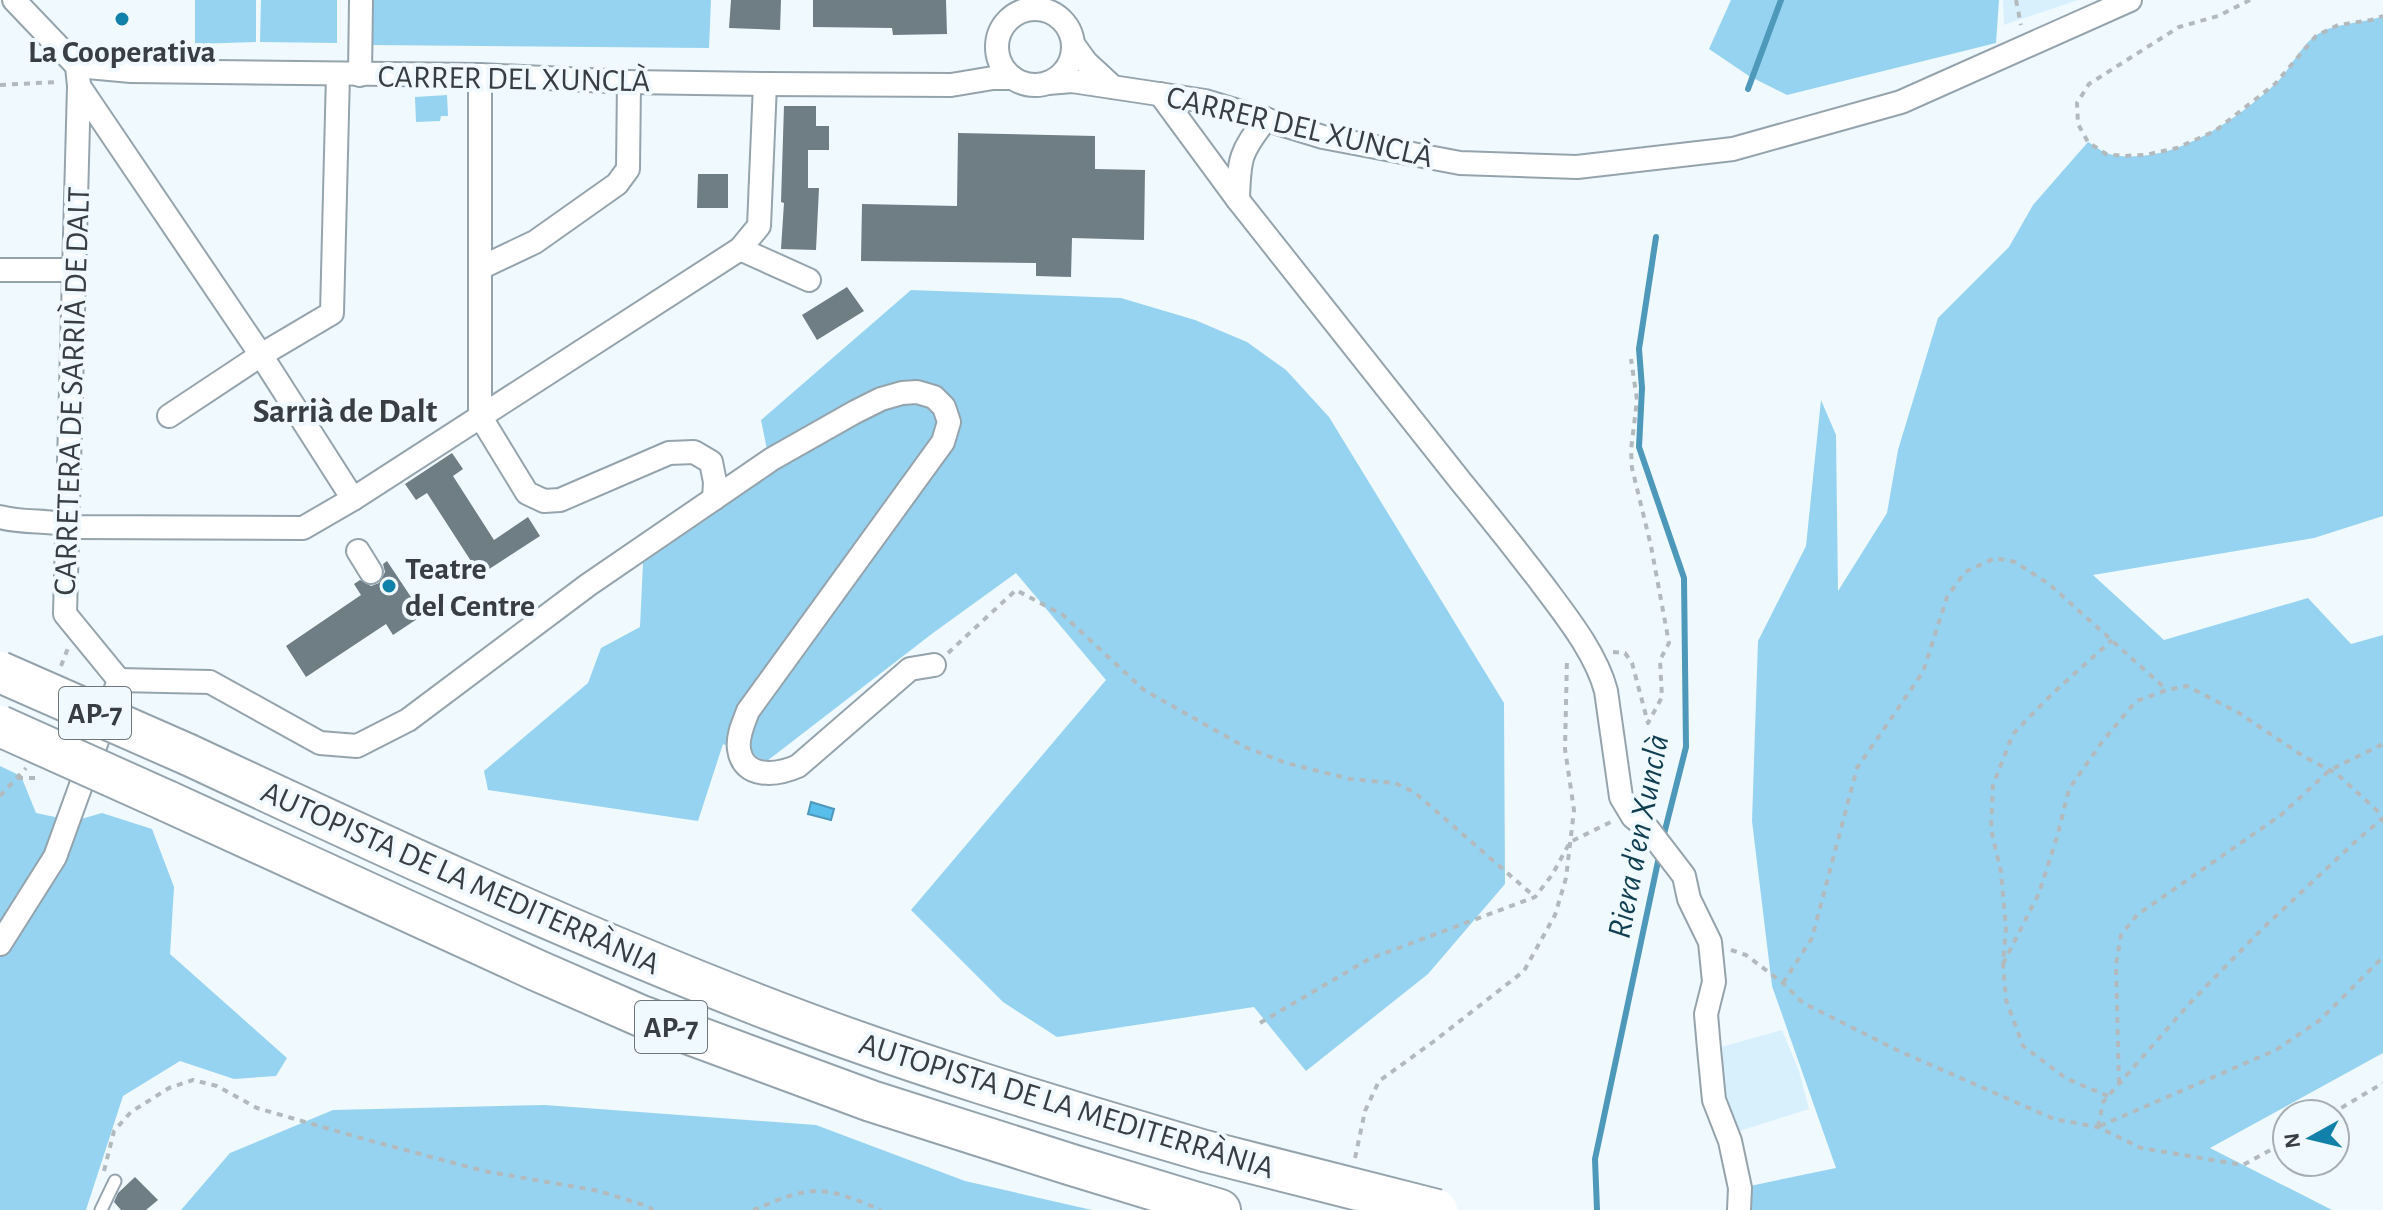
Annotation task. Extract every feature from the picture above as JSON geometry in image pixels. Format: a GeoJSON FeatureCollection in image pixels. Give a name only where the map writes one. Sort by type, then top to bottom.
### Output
{"type":"FeatureCollection","features":[{"type":"Feature","properties":{"kind":"highway","name":"AUTOPISTA DE LA MEDITERRÀNIA"},"geometry":{"type":"LineString","coordinates":[[0,672],[189,755],[540,917],[759,1006],[986,1086],[1205,1151],[1437,1210]]}},
{"type":"Feature","properties":{"kind":"highway","name":"AUTOPISTA DE LA MEDITERRÀNIA"},"geometry":{"type":"LineString","coordinates":[[0,726],[641,1016],[871,1101],[1207,1207]]}},
{"type":"Feature","properties":{"kind":"street"},"geometry":{"type":"LineString","coordinates":[[14,0],[79,78],[353,499]]}},
{"type":"Feature","properties":{"kind":"street"},"geometry":{"type":"LineString","coordinates":[[169,416],[261,355],[332,313],[349,74],[361,0]]}},
{"type":"Feature","properties":{"kind":"street","name":"CARRER DEL XUNCLÀ"},"geometry":{"type":"LineString","coordinates":[[1048,83],[1072,81],[1205,101],[1323,137],[1460,163],[1577,167],[1733,149],[1901,102],[2130,0]]}},
{"type":"Feature","properties":{"kind":"street"},"geometry":{"type":"LineString","coordinates":[[951,85],[977,67],[1019,6],[1052,7],[1069,29],[1072,56],[1059,77],[1048,83],[1024,83],[1007,72],[998,57],[998,40]]}},
{"type":"Feature","properties":{"kind":"street"},"geometry":{"type":"LineString","coordinates":[[1073,44],[1086,62],[1113,87]]}},
{"type":"Feature","properties":{"kind":"street","name":"CARRER DEL XUNCLÀ"},"geometry":{"type":"LineString","coordinates":[[79,78],[131,71],[480,75],[765,84],[951,85],[1013,78]]}},
{"type":"Feature","properties":{"kind":"street"},"geometry":{"type":"LineString","coordinates":[[480,75],[480,416],[527,493],[544,501],[560,500],[669,453],[694,452],[711,462],[714,499]]}},
{"type":"Feature","properties":{"kind":"street","name":"CARRETERA DE SARRIÀ DE DALT"},"geometry":{"type":"LineString","coordinates":[[79,78],[65,614],[119,680]]}},
{"type":"Feature","properties":{"kind":"street"},"geometry":{"type":"LineString","coordinates":[[480,268],[535,242],[617,184],[628,169],[629,82]]}},
{"type":"Feature","properties":{"kind":"street"},"geometry":{"type":"LineString","coordinates":[[0,517],[77,527],[303,528],[353,499],[740,249],[759,226],[765,84]]}},
{"type":"Feature","properties":{"kind":"street"},"geometry":{"type":"LineString","coordinates":[[1160,94],[1238,200],[1497,525],[1581,638],[1606,691],[1621,797],[1633,817],[1648,829],[1684,876],[1693,909],[1710,942],[1714,982],[1706,1014],[1714,1100],[1730,1141],[1740,1188],[1739,1210]]}},
{"type":"Feature","properties":{"kind":"street"},"geometry":{"type":"LineString","coordinates":[[1238,200],[1239,164],[1249,141],[1266,119]]}},
{"type":"Feature","properties":{"kind":"street"},"geometry":{"type":"LineString","coordinates":[[740,249],[809,280]]}},
{"type":"Feature","properties":{"kind":"street"},"geometry":{"type":"LineString","coordinates":[[0,270],[74,270]]}},
{"type":"Feature","properties":{"kind":"street"},"geometry":{"type":"LineString","coordinates":[[0,944],[55,857],[119,680],[210,682],[320,743],[357,746],[408,720],[588,585],[772,459],[881,399],[902,393],[917,392],[934,397],[944,407],[949,422],[943,442],[748,711],[740,732],[738,751],[754,770],[768,774],[782,773],[798,766],[910,669],[934,665]]}},
{"type":"Feature","properties":{"kind":"street"},"geometry":{"type":"LineString","coordinates":[[358,551],[371,572]]}},
{"type":"Feature","properties":{"kind":"lane"},"geometry":{"type":"LineString","coordinates":[[101,1210],[115,1181]]}},
{"type":"Feature","properties":{"kind":"path"},"geometry":{"type":"LineString","coordinates":[[2250,0],[2218,16],[2179,27],[2089,84],[2077,103],[2078,124],[2088,142],[2106,154],[2123,156],[2177,148],[2215,131],[2275,84],[2316,36],[2338,25],[2383,16]]}},
{"type":"Feature","properties":{"kind":"path"},"geometry":{"type":"LineString","coordinates":[[0,85],[79,78]]}},
{"type":"Feature","properties":{"kind":"path"},"geometry":{"type":"LineString","coordinates":[[1353,1167],[1365,1111],[1379,1081],[1524,971],[1555,915],[1566,878],[1574,810],[1565,752],[1566,665],[1570,641],[1581,638],[1625,653],[1632,663],[1648,723],[1662,697],[1660,660],[1669,643],[1651,546],[1632,468],[1637,400],[1631,359]]}},
{"type":"Feature","properties":{"kind":"path"},"geometry":{"type":"LineString","coordinates":[[1783,983],[1812,938],[1857,768],[1923,672],[1947,597],[1965,572],[1995,558],[2015,562],[2049,584],[2167,690]]}},
{"type":"Feature","properties":{"kind":"path"},"geometry":{"type":"LineString","coordinates":[[934,665],[1016,590],[1063,615],[1144,690],[1245,747],[1299,766],[1350,779],[1395,783],[1414,792],[1535,897]]}},
{"type":"Feature","properties":{"kind":"path"},"geometry":{"type":"LineString","coordinates":[[2108,1096],[2067,1079],[2023,1046],[2006,1000],[2003,964],[2006,928],[2001,872],[1991,829],[1993,785],[2013,734],[2112,640]]}},
{"type":"Feature","properties":{"kind":"path"},"geometry":{"type":"LineString","coordinates":[[2003,964],[2039,893],[2069,789],[2136,701],[2187,686],[2239,713],[2303,756],[2330,770],[2383,817],[2261,930],[2189,1004],[2103,1102],[2098,1127]]}},
{"type":"Feature","properties":{"kind":"path"},"geometry":{"type":"LineString","coordinates":[[2119,1083],[2116,964],[2121,935],[2137,915],[2281,815],[2330,770],[2383,744]]}},
{"type":"Feature","properties":{"kind":"path"},"geometry":{"type":"LineString","coordinates":[[1260,1023],[1369,959],[1535,897],[1552,875],[1570,842],[1606,823],[1620,820],[1648,829]]}},
{"type":"Feature","properties":{"kind":"path"},"geometry":{"type":"LineString","coordinates":[[1710,942],[1746,955],[1783,983],[1803,1003],[1899,1051],[2054,1119],[2098,1127],[2141,1148],[2243,1165],[2271,1150]]}},
{"type":"Feature","properties":{"kind":"path"},"geometry":{"type":"LineString","coordinates":[[2098,1127],[2276,1050],[2320,1020],[2383,957]]}},
{"type":"Feature","properties":{"kind":"path"},"geometry":{"type":"LineString","coordinates":[[101,1184],[114,1131],[131,1112],[169,1088],[193,1080],[217,1086],[257,1108],[364,1139],[484,1171],[599,1191],[653,1210]]}},
{"type":"Feature","properties":{"kind":"path"},"geometry":{"type":"LineString","coordinates":[[2351,1102],[2383,1083]]}},
{"type":"Feature","properties":{"kind":"path"},"geometry":{"type":"LineString","coordinates":[[753,1210],[803,1192],[825,1192],[850,1197],[881,1210]]}},
{"type":"Feature","properties":{"kind":"shaded area"},"geometry":{"type":"Polygon","coordinates":[[[195,0],[256,0],[256,42],[195,44],[195,0]]]}},
{"type":"Feature","properties":{"kind":"shaded area"},"geometry":{"type":"Polygon","coordinates":[[[261,0],[337,0],[337,43],[260,42],[261,0]]]}},
{"type":"Feature","properties":{"kind":"shaded area"},"geometry":{"type":"Polygon","coordinates":[[[371,0],[711,0],[709,48],[371,45],[371,0]]]}},
{"type":"Feature","properties":{"kind":"shaded area"},"geometry":{"type":"Polygon","coordinates":[[[1731,0],[1999,0],[1996,43],[1787,95],[1749,76],[1709,49],[1731,0]]]}},
{"type":"Feature","properties":{"kind":"shaded area"},"geometry":{"type":"Polygon","coordinates":[[[2003,0],[2078,0],[2004,25],[2003,0]]]}},
{"type":"Feature","properties":{"kind":"shaded area"},"geometry":{"type":"Polygon","coordinates":[[[2383,16],[2383,516],[2314,538],[2093,575],[2164,640],[2308,598],[2351,644],[2383,635],[2383,1053],[2301,1098],[2271,1098],[2271,1115],[2210,1148],[2332,1210],[1739,1210],[1740,1188],[1836,1168],[1772,986],[1752,821],[1758,641],[1806,546],[1821,400],[1836,435],[1838,591],[1887,513],[1898,450],[1938,318],[2009,247],[2033,205],[2088,142],[2109,154],[2131,157],[2154,154],[2198,139],[2258,99],[2280,79],[2318,34],[2383,16]]]}},
{"type":"Feature","properties":{"kind":"shaded area"},"geometry":{"type":"Polygon","coordinates":[[[447,95],[448,116],[441,116],[440,121],[416,122],[415,97],[447,95]]]}},
{"type":"Feature","properties":{"kind":"shaded area"},"geometry":{"type":"Polygon","coordinates":[[[911,290],[1121,298],[1195,320],[1247,342],[1286,370],[1329,417],[1504,703],[1505,884],[1428,974],[1306,1071],[1254,1007],[1057,1037],[1003,1002],[911,910],[1106,680],[1016,573],[767,761],[723,744],[698,821],[488,790],[484,771],[588,683],[601,648],[640,627],[643,563],[772,474],[761,420],[911,290]]]}},
{"type":"Feature","properties":{"kind":"shaded area"},"geometry":{"type":"Polygon","coordinates":[[[0,766],[21,776],[36,813],[74,821],[102,813],[152,829],[174,887],[170,954],[287,1058],[276,1076],[234,1079],[180,1061],[123,1096],[86,1210],[0,1210],[0,766]]]}},
{"type":"Feature","properties":{"kind":"shaded area"},"geometry":{"type":"Polygon","coordinates":[[[811,802],[834,809],[831,820],[808,814],[811,802]]]}},
{"type":"Feature","properties":{"kind":"shaded area"},"geometry":{"type":"Polygon","coordinates":[[[1782,1030],[1799,1071],[1809,1109],[1736,1132],[1719,1092],[1714,1049],[1782,1030]]]}},
{"type":"Feature","properties":{"kind":"shaded area"},"geometry":{"type":"Polygon","coordinates":[[[545,1105],[816,1125],[965,1181],[1092,1210],[181,1210],[230,1153],[333,1110],[545,1105]]]}},
{"type":"Feature","properties":{"kind":"building"},"geometry":{"type":"Polygon","coordinates":[[[731,0],[781,0],[780,30],[729,28],[731,0]]]}},
{"type":"Feature","properties":{"kind":"building"},"geometry":{"type":"Polygon","coordinates":[[[813,0],[946,0],[947,34],[893,35],[892,28],[813,27],[813,0]]]}},
{"type":"Feature","properties":{"kind":"building"},"geometry":{"type":"Polygon","coordinates":[[[784,106],[816,106],[816,126],[829,126],[829,150],[808,150],[808,188],[819,188],[816,250],[781,249],[784,106]]]}},
{"type":"Feature","properties":{"kind":"building"},"geometry":{"type":"Polygon","coordinates":[[[958,133],[1095,136],[1095,169],[1145,170],[1144,240],[1072,238],[1071,277],[1036,276],[1036,263],[861,261],[862,204],[957,206],[958,133]]]}},
{"type":"Feature","properties":{"kind":"building"},"geometry":{"type":"Polygon","coordinates":[[[698,174],[728,174],[728,208],[697,208],[698,174]]]}},
{"type":"Feature","properties":{"kind":"building"},"geometry":{"type":"Polygon","coordinates":[[[847,287],[864,311],[817,340],[802,315],[847,287]]]}},
{"type":"Feature","properties":{"kind":"building"},"geometry":{"type":"Polygon","coordinates":[[[452,453],[463,469],[453,476],[494,540],[528,517],[540,536],[480,575],[427,493],[416,500],[405,484],[452,453]]]}},
{"type":"Feature","properties":{"kind":"building"},"geometry":{"type":"Polygon","coordinates":[[[387,561],[423,615],[393,635],[386,624],[306,677],[286,646],[361,595],[354,584],[360,580],[371,586],[379,583],[385,572],[383,564],[387,561]]]}},
{"type":"Feature","properties":{"kind":"building"},"geometry":{"type":"Polygon","coordinates":[[[135,1177],[158,1200],[146,1210],[121,1210],[114,1202],[118,1193],[135,1177]]]}},
{"type":"Feature","properties":{"kind":"waterway","name":"Riera d'en Xunclà"},"geometry":{"type":"LineString","coordinates":[[1748,89],[1781,0]]}},
{"type":"Feature","properties":{"kind":"waterway","name":"Riera d'en Xunclà"},"geometry":{"type":"LineString","coordinates":[[1656,237],[1639,349],[1642,388],[1639,447],[1684,578],[1686,747],[1663,838]]}},
{"type":"Feature","properties":{"kind":"waterway","name":"Riera d'en Xunclà"},"geometry":{"type":"LineString","coordinates":[[1597,1210],[1595,1159],[1660,852]]}},
{"type":"Feature","properties":{"kind":"place","name":"La Cooperativa"},"geometry":{"type":"Point","coordinates":[122,19]}},
{"type":"Feature","properties":{"kind":"place","name":"Teatre del Centre"},"geometry":{"type":"Point","coordinates":[389,586]}},
{"type":"Feature","properties":{"kind":"district","name":"Sarrià de Dalt"},"geometry":{"type":"Point","coordinates":[345,410]}}]}
